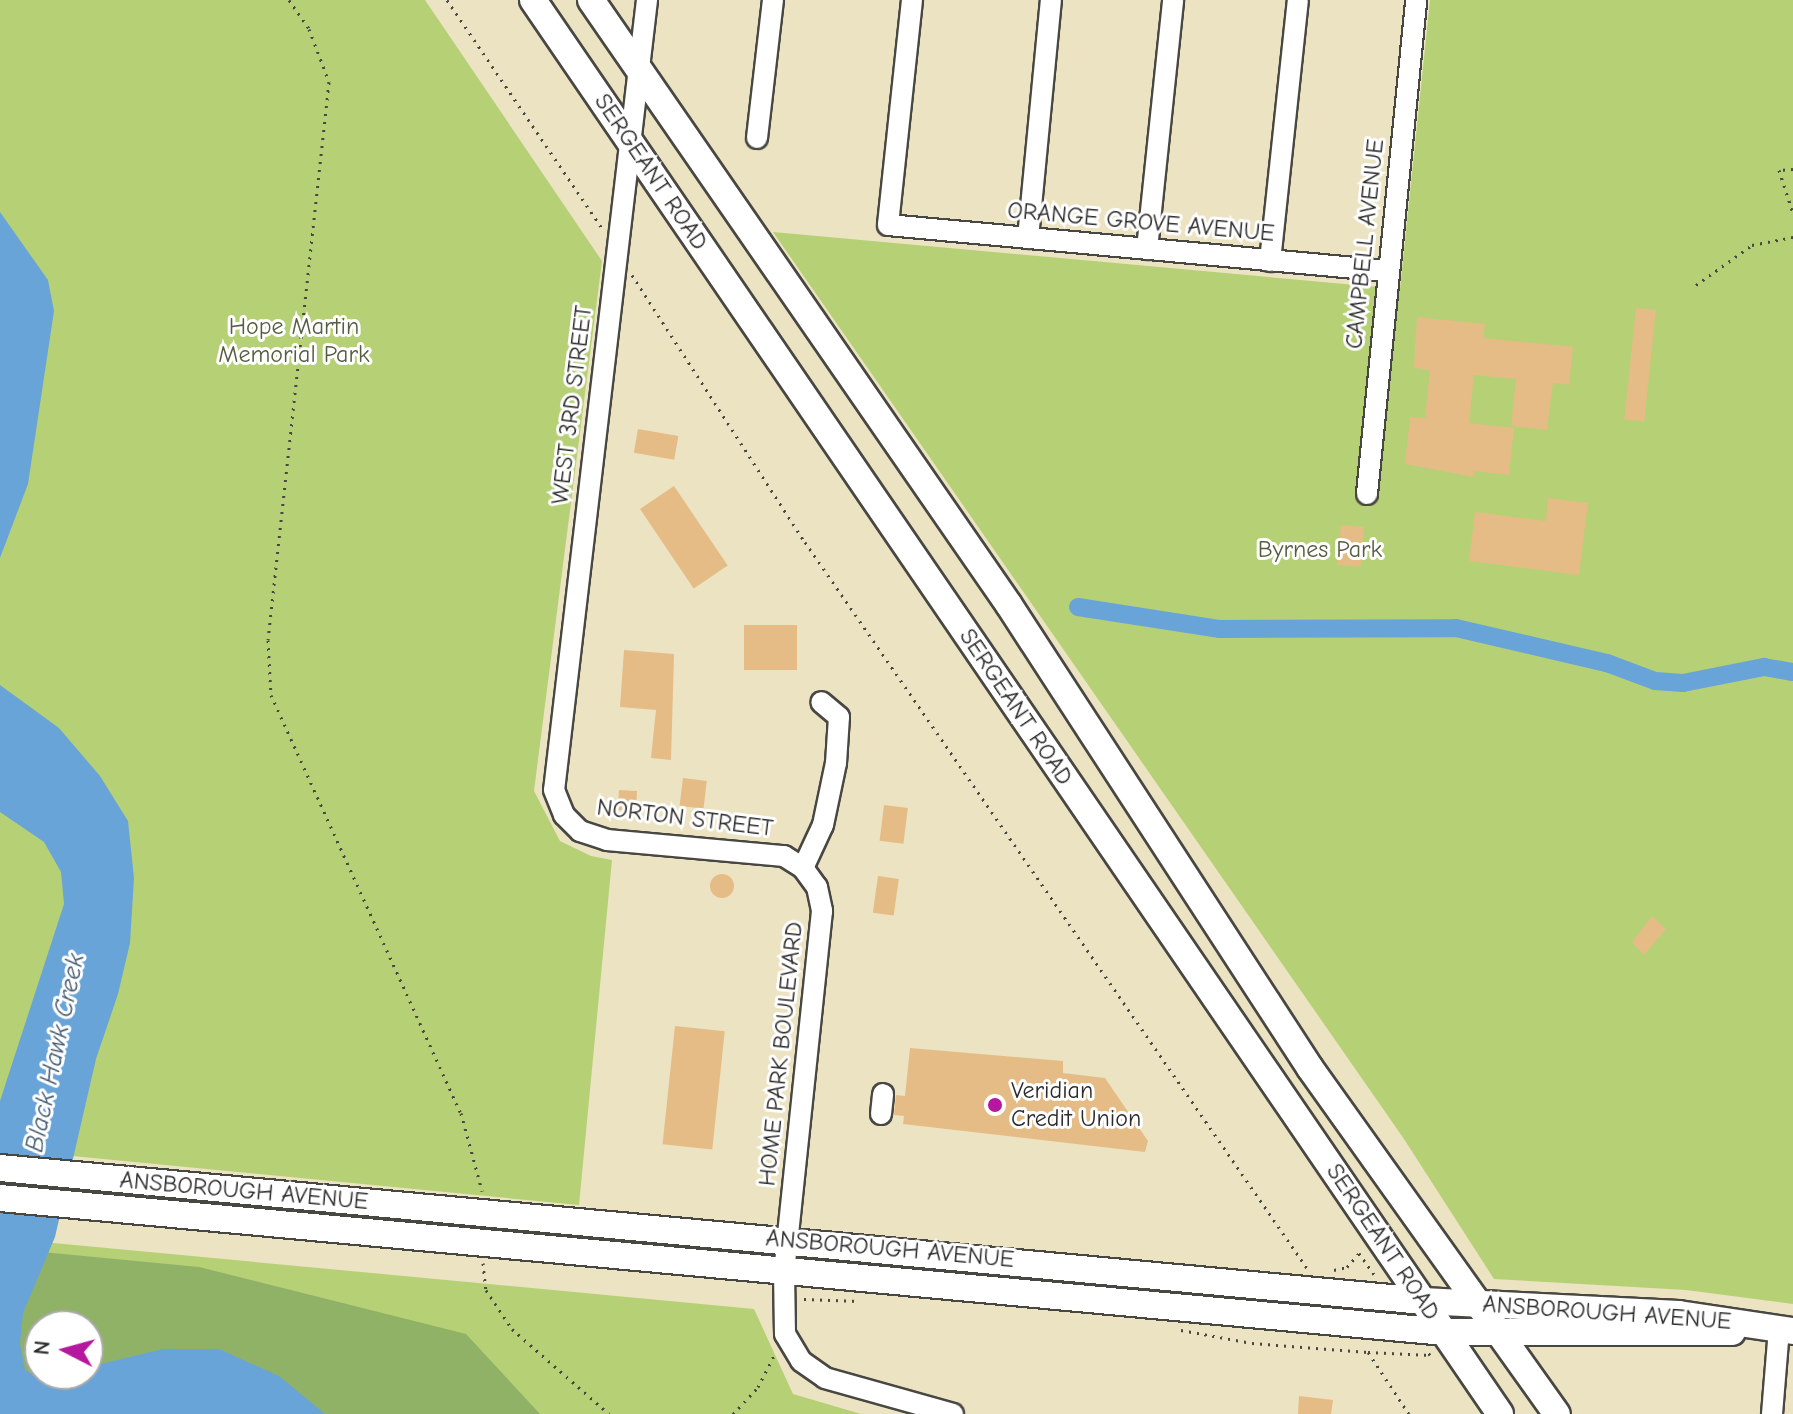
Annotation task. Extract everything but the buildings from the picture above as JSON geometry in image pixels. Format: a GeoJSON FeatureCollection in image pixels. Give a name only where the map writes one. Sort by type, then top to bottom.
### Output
{"type":"FeatureCollection","features":[{"type":"Feature","properties":{"kind":"main road","name":"SERGEANT ROAD"},"geometry":{"type":"LineString","coordinates":[[533,0],[1423,1301],[1434,1339],[1500,1414]]}},
{"type":"Feature","properties":{"kind":"main road","name":"SERGEANT ROAD"},"geometry":{"type":"LineString","coordinates":[[591,0],[1009,605],[1310,1068],[1557,1414]]}},
{"type":"Feature","properties":{"kind":"main road","name":"ANSBOROUGH AVENUE"},"geometry":{"type":"LineString","coordinates":[[0,1168],[788,1239],[1423,1301],[1679,1314],[1786,1330]]}},
{"type":"Feature","properties":{"kind":"main road","name":"ANSBOROUGH AVENUE"},"geometry":{"type":"LineString","coordinates":[[0,1198],[784,1271],[1434,1339],[1502,1333],[1681,1336],[1786,1330]]}},
{"type":"Feature","properties":{"kind":"street","name":"WEST 3RD STREET"},"geometry":{"type":"LineString","coordinates":[[564,815],[554,790],[554,764],[647,0]]}},
{"type":"Feature","properties":{"kind":"street"},"geometry":{"type":"LineString","coordinates":[[757,138],[773,0]]}},
{"type":"Feature","properties":{"kind":"street","name":"ORANGE GROVE AVENUE"},"geometry":{"type":"LineString","coordinates":[[912,0],[888,225],[1388,271]]}},
{"type":"Feature","properties":{"kind":"street"},"geometry":{"type":"LineString","coordinates":[[1028,238],[1051,0]]}},
{"type":"Feature","properties":{"kind":"street"},"geometry":{"type":"LineString","coordinates":[[1147,249],[1173,0]]}},
{"type":"Feature","properties":{"kind":"street"},"geometry":{"type":"LineString","coordinates":[[1270,261],[1298,0]]}},
{"type":"Feature","properties":{"kind":"street","name":"CAMPBELL AVENUE"},"geometry":{"type":"LineString","coordinates":[[1367,494],[1416,0]]}},
{"type":"Feature","properties":{"kind":"street"},"geometry":{"type":"LineString","coordinates":[[803,868],[823,825],[836,763],[839,717],[821,702]]}},
{"type":"Feature","properties":{"kind":"street","name":"NORTON STREET"},"geometry":{"type":"LineString","coordinates":[[564,815],[580,831],[607,840],[759,851],[784,856],[803,868]]}},
{"type":"Feature","properties":{"kind":"street","name":"HOME PARK BOULEVARD"},"geometry":{"type":"LineString","coordinates":[[788,1239],[822,911],[817,887],[803,868]]}},
{"type":"Feature","properties":{"kind":"street"},"geometry":{"type":"LineString","coordinates":[[788,1239],[784,1271],[785,1334],[801,1361],[825,1378],[953,1414]]}},
{"type":"Feature","properties":{"kind":"street"},"geometry":{"type":"LineString","coordinates":[[1772,1414],[1786,1330]]}},
{"type":"Feature","properties":{"kind":"path"},"geometry":{"type":"LineString","coordinates":[[289,0],[309,29],[329,82],[268,640],[271,695],[461,1113],[484,1212]]}},
{"type":"Feature","properties":{"kind":"path"},"geometry":{"type":"LineString","coordinates":[[447,0],[605,233]]}},
{"type":"Feature","properties":{"kind":"path"},"geometry":{"type":"LineString","coordinates":[[1793,169],[1779,170],[1793,213]]}},
{"type":"Feature","properties":{"kind":"path"},"geometry":{"type":"LineString","coordinates":[[1696,285],[1752,245],[1793,237]]}},
{"type":"Feature","properties":{"kind":"path"},"geometry":{"type":"LineString","coordinates":[[637,282],[805,542],[1309,1270]]}},
{"type":"Feature","properties":{"kind":"path"},"geometry":{"type":"LineString","coordinates":[[483,1243],[486,1290],[512,1329],[609,1414]]}},
{"type":"Feature","properties":{"kind":"path"},"geometry":{"type":"LineString","coordinates":[[1322,1270],[1347,1267],[1359,1253],[1364,1260]]}},
{"type":"Feature","properties":{"kind":"path"},"geometry":{"type":"LineString","coordinates":[[733,1414],[758,1387],[785,1334]]}},
{"type":"Feature","properties":{"kind":"path"},"geometry":{"type":"LineString","coordinates":[[1409,1414],[1368,1352],[1430,1355],[1434,1339]]}},
{"type":"Feature","properties":{"kind":"green space","name":"Hope Martin Memorial Park"},"geometry":{"type":"Polygon","coordinates":[[[0,0],[425,0],[602,261],[534,791],[560,841],[591,856],[612,860],[579,1205],[0,1149],[0,0]]]}},
{"type":"Feature","properties":{"kind":"green space","name":"Byrnes Park"},"geometry":{"type":"Polygon","coordinates":[[[1430,0],[1793,0],[1793,1304],[1686,1290],[1494,1279],[1404,1139],[773,232],[1400,289],[1430,0]]]}},
{"type":"Feature","properties":{"kind":"green space"},"geometry":{"type":"Polygon","coordinates":[[[0,1238],[754,1309],[793,1394],[861,1414],[0,1414],[0,1238]]]}},
{"type":"Feature","properties":{"kind":"green space"},"geometry":{"type":"Polygon","coordinates":[[[0,1248],[199,1267],[466,1334],[540,1414],[0,1414],[0,1248]]]}},
{"type":"Feature","properties":{"kind":"water"},"geometry":{"type":"Polygon","coordinates":[[[0,212],[48,280],[54,311],[28,484],[0,558],[0,212]]]}},
{"type":"Feature","properties":{"kind":"water","name":"Black Hawk Creek"},"geometry":{"type":"Polygon","coordinates":[[[0,685],[59,728],[100,776],[128,821],[134,878],[130,943],[118,994],[96,1059],[55,1237],[23,1313],[20,1344],[24,1390],[104,1390],[104,1363],[163,1349],[219,1349],[279,1376],[325,1414],[0,1414],[0,1101],[64,904],[61,872],[44,842],[0,812],[0,685]]]}},
{"type":"Feature","properties":{"kind":"waterway"},"geometry":{"type":"LineString","coordinates":[[1078,607],[1220,629],[1456,628],[1607,663],[1655,681],[1683,683],[1764,667],[1793,672]]}},
{"type":"Feature","properties":{"kind":"place","name":"Veridian Credit Union"},"geometry":{"type":"Point","coordinates":[995,1105]}}]}
